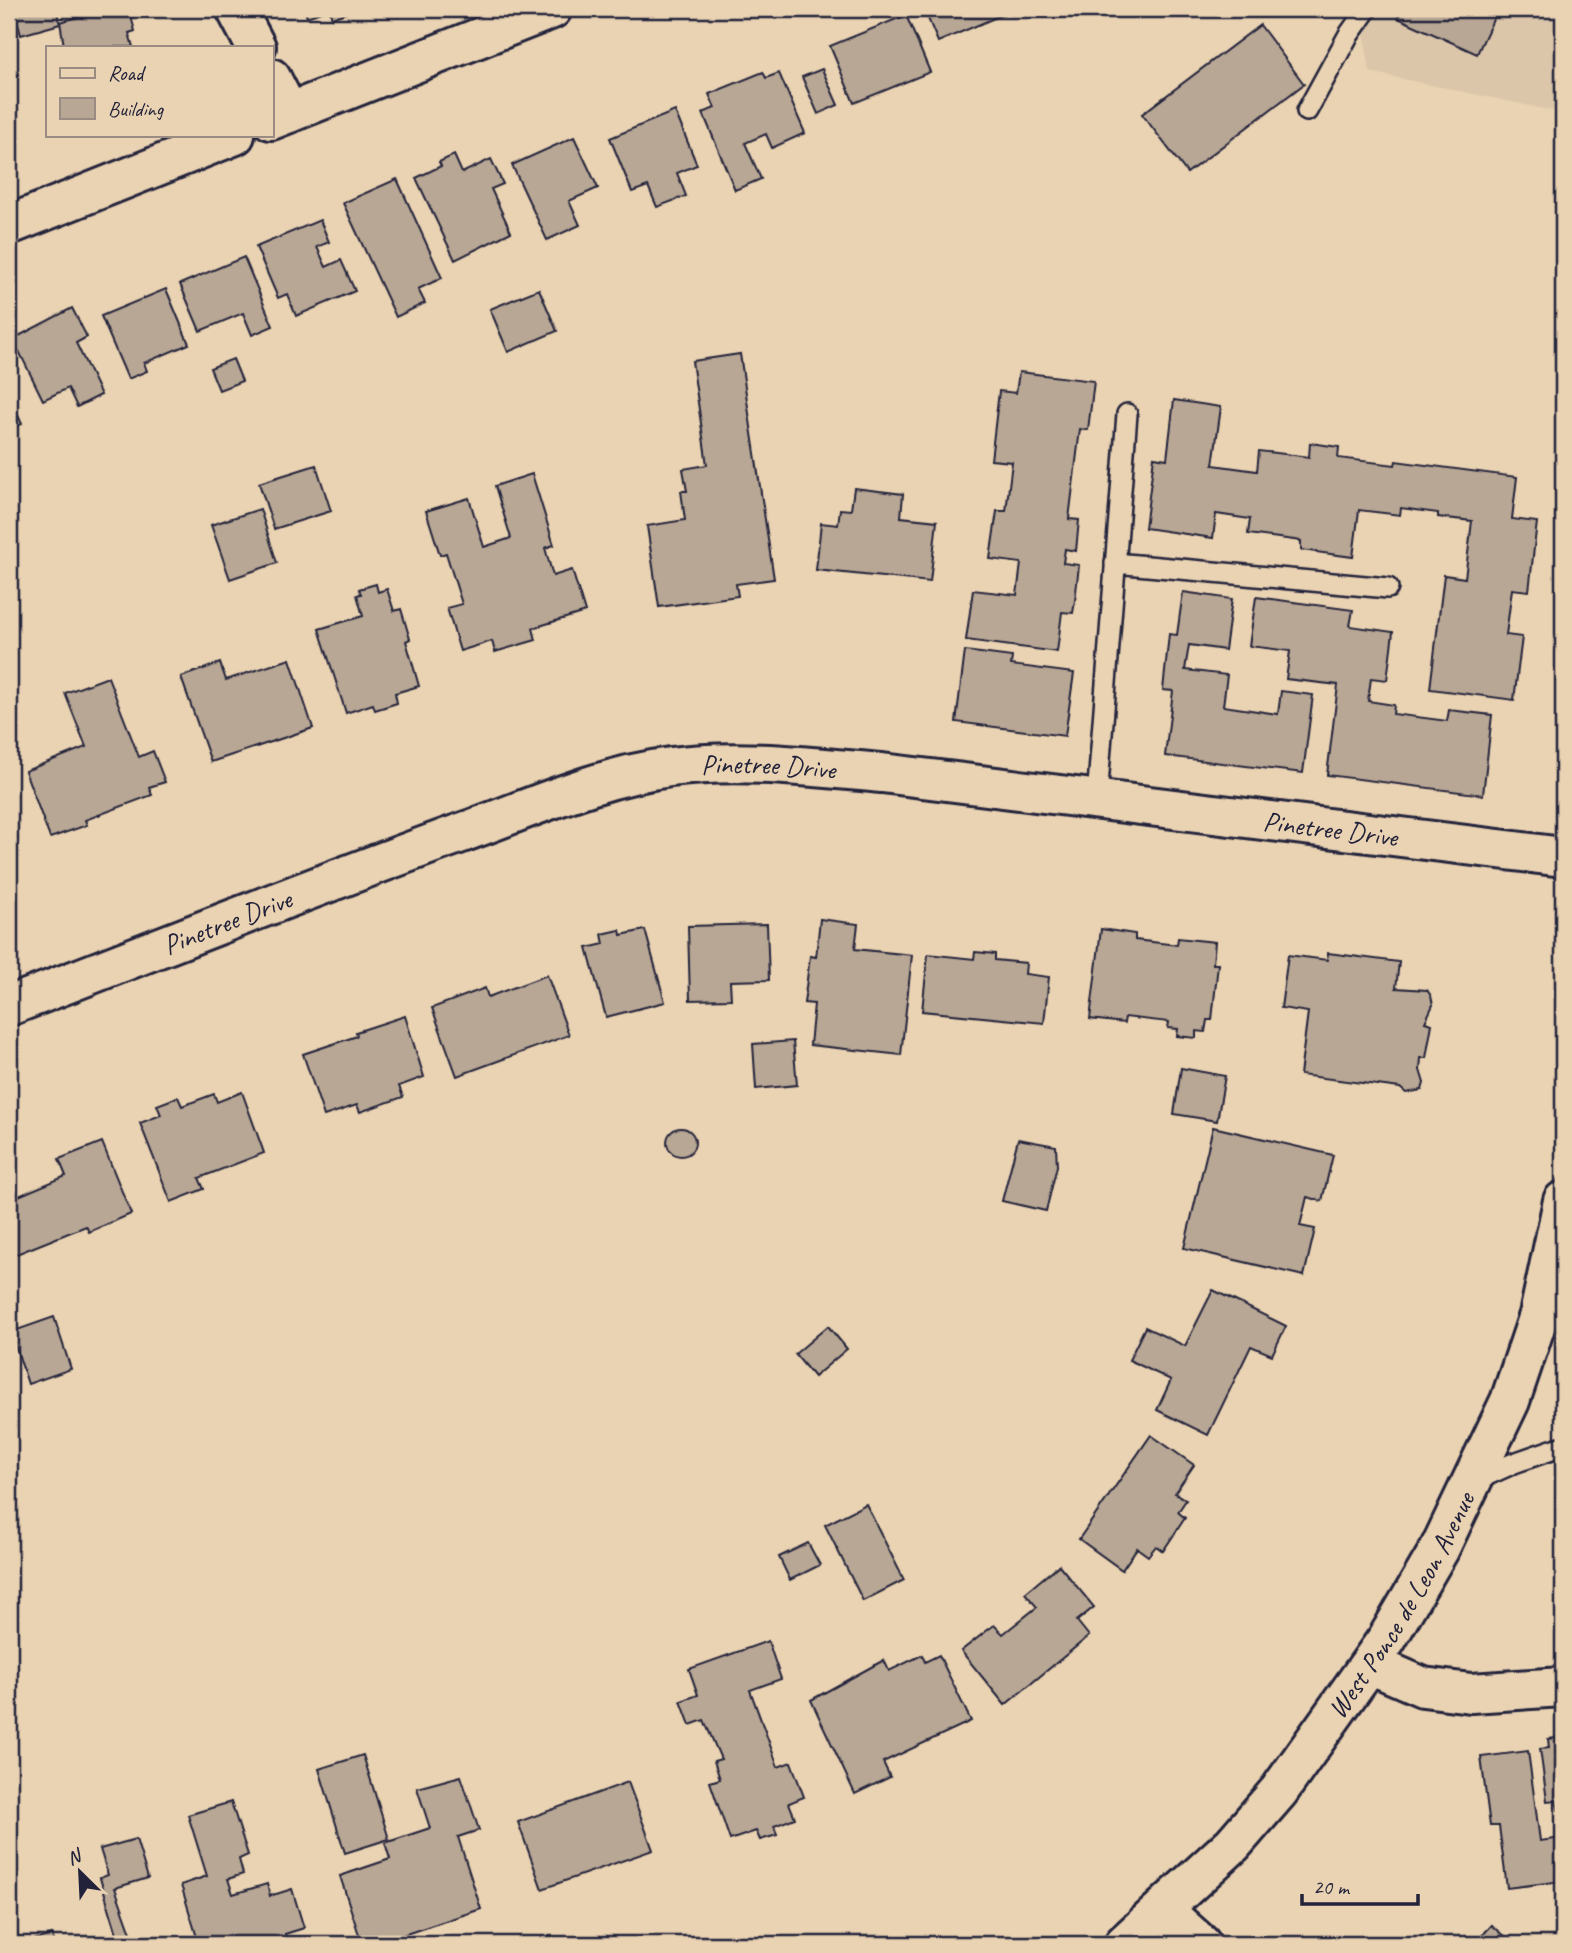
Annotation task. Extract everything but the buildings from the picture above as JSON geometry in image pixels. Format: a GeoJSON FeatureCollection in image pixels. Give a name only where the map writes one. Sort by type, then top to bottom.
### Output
{"type":"FeatureCollection","features":[{"type":"Feature","properties":{"kind":"street"},"geometry":{"type":"LineString","coordinates":[[236,9],[255,46]]}},
{"type":"Feature","properties":{"kind":"street"},"geometry":{"type":"LineString","coordinates":[[273,87],[280,117],[552,9]]}},
{"type":"Feature","properties":{"kind":"street"},"geometry":{"type":"LineString","coordinates":[[9,225],[232,136]]}},
{"type":"Feature","properties":{"kind":"street","name":"Pinetree Drive"},"geometry":{"type":"LineString","coordinates":[[9,1006],[430,844],[601,783],[638,772],[719,763],[770,764],[882,774],[1563,857]]}},
{"type":"Feature","properties":{"kind":"street","name":"West Ponce de Leon Avenue"},"geometry":{"type":"LineString","coordinates":[[1124,1944],[1233,1844],[1279,1791],[1370,1664],[1439,1550],[1510,1401],[1539,1315],[1563,1201]]}},
{"type":"Feature","properties":{"kind":"street"},"geometry":{"type":"LineString","coordinates":[[1370,1664],[1423,1687],[1471,1693],[1563,1687]]}},
{"type":"Feature","properties":{"kind":"street"},"geometry":{"type":"LineString","coordinates":[[1163,1910],[1201,1944]]}},
{"type":"Feature","properties":{"kind":"lane"},"geometry":{"type":"LineString","coordinates":[[1307,111],[1348,36],[1367,9]]}},
{"type":"Feature","properties":{"kind":"lane"},"geometry":{"type":"LineString","coordinates":[[1097,799],[1127,414]]}},
{"type":"Feature","properties":{"kind":"lane"},"geometry":{"type":"LineString","coordinates":[[1115,563],[1388,589]]}},
{"type":"Feature","properties":{"kind":"lane"},"geometry":{"type":"LineString","coordinates":[[1473,1482],[1514,1463],[1563,1446]]}},
{"type":"Feature","properties":{"kind":"shaded area"},"geometry":{"type":"Polygon","coordinates":[[[1360,9],[1563,9],[1563,113],[1370,72],[1360,9]]]}}]}
